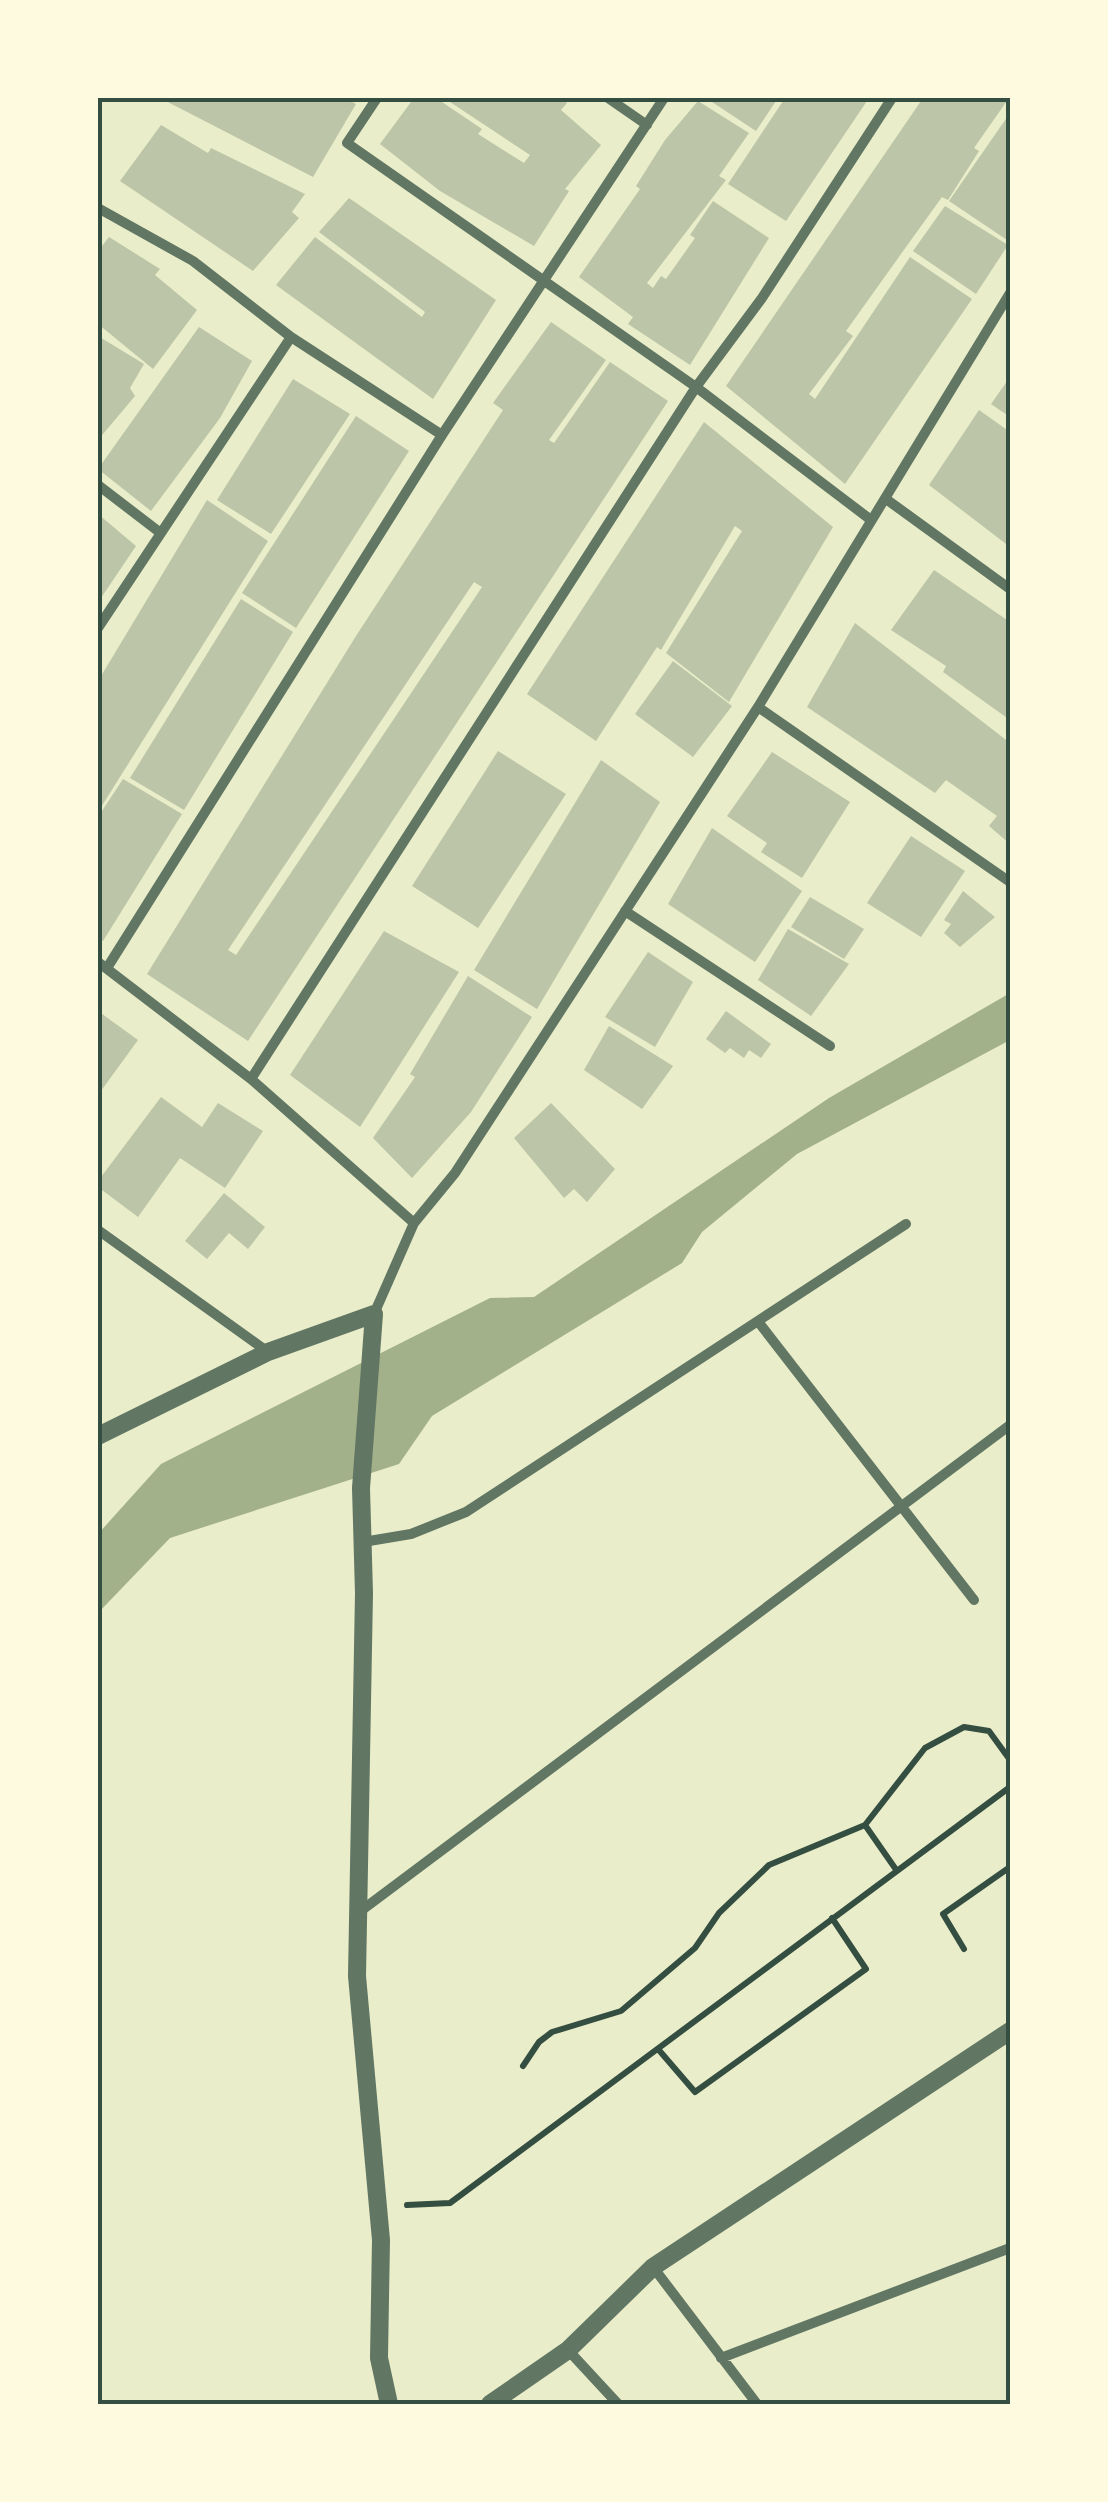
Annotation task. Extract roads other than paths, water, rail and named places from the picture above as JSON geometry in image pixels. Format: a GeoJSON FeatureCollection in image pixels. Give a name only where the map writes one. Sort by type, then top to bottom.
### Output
{"type":"FeatureCollection","features":[{"type":"Feature","properties":{"kind":"street"},"geometry":{"type":"LineString","coordinates":[[378,98],[347,143],[543,284],[696,387],[871,520]]}},
{"type":"Feature","properties":{"kind":"street"},"geometry":{"type":"LineString","coordinates":[[608,98],[647,124]]}},
{"type":"Feature","properties":{"kind":"street"},"geometry":{"type":"LineString","coordinates":[[414,1223],[251,1079],[102,965],[664,98]]}},
{"type":"Feature","properties":{"kind":"street"},"geometry":{"type":"LineString","coordinates":[[251,1079],[696,387],[762,298],[892,98]]}},
{"type":"Feature","properties":{"kind":"street"},"geometry":{"type":"LineString","coordinates":[[98,208],[194,262],[291,337],[442,435]]}},
{"type":"Feature","properties":{"kind":"street"},"geometry":{"type":"LineString","coordinates":[[389,2404],[379,2358],[381,2240],[357,1976],[363,1542],[360,1488],[374,1314],[414,1223],[455,1173],[758,707],[1010,292]]}},
{"type":"Feature","properties":{"kind":"street"},"geometry":{"type":"LineString","coordinates":[[98,628],[158,532],[291,337]]}},
{"type":"Feature","properties":{"kind":"street"},"geometry":{"type":"LineString","coordinates":[[98,485],[158,532]]}},
{"type":"Feature","properties":{"kind":"street"},"geometry":{"type":"LineString","coordinates":[[886,499],[1010,589]]}},
{"type":"Feature","properties":{"kind":"street"},"geometry":{"type":"LineString","coordinates":[[758,707],[1010,882]]}},
{"type":"Feature","properties":{"kind":"street"},"geometry":{"type":"LineString","coordinates":[[626,910],[830,1046]]}},
{"type":"Feature","properties":{"kind":"street"},"geometry":{"type":"LineString","coordinates":[[363,1542],[411,1534],[466,1512],[760,1324],[906,1224]]}},
{"type":"Feature","properties":{"kind":"street"},"geometry":{"type":"LineString","coordinates":[[98,1230],[268,1352]]}},
{"type":"Feature","properties":{"kind":"street"},"geometry":{"type":"LineString","coordinates":[[98,1436],[268,1352],[374,1314]]}},
{"type":"Feature","properties":{"kind":"street"},"geometry":{"type":"LineString","coordinates":[[760,1324],[974,1600]]}},
{"type":"Feature","properties":{"kind":"street"},"geometry":{"type":"LineString","coordinates":[[357,1914],[1010,1425]]}},
{"type":"Feature","properties":{"kind":"street"},"geometry":{"type":"LineString","coordinates":[[490,2404],[568,2350],[653,2267],[1010,2031]]}},
{"type":"Feature","properties":{"kind":"street"},"geometry":{"type":"LineString","coordinates":[[721,2358],[1010,2248]]}},
{"type":"Feature","properties":{"kind":"street"},"geometry":{"type":"LineString","coordinates":[[653,2267],[757,2404]]}},
{"type":"Feature","properties":{"kind":"street"},"geometry":{"type":"LineString","coordinates":[[568,2350],[618,2404]]}}]}
